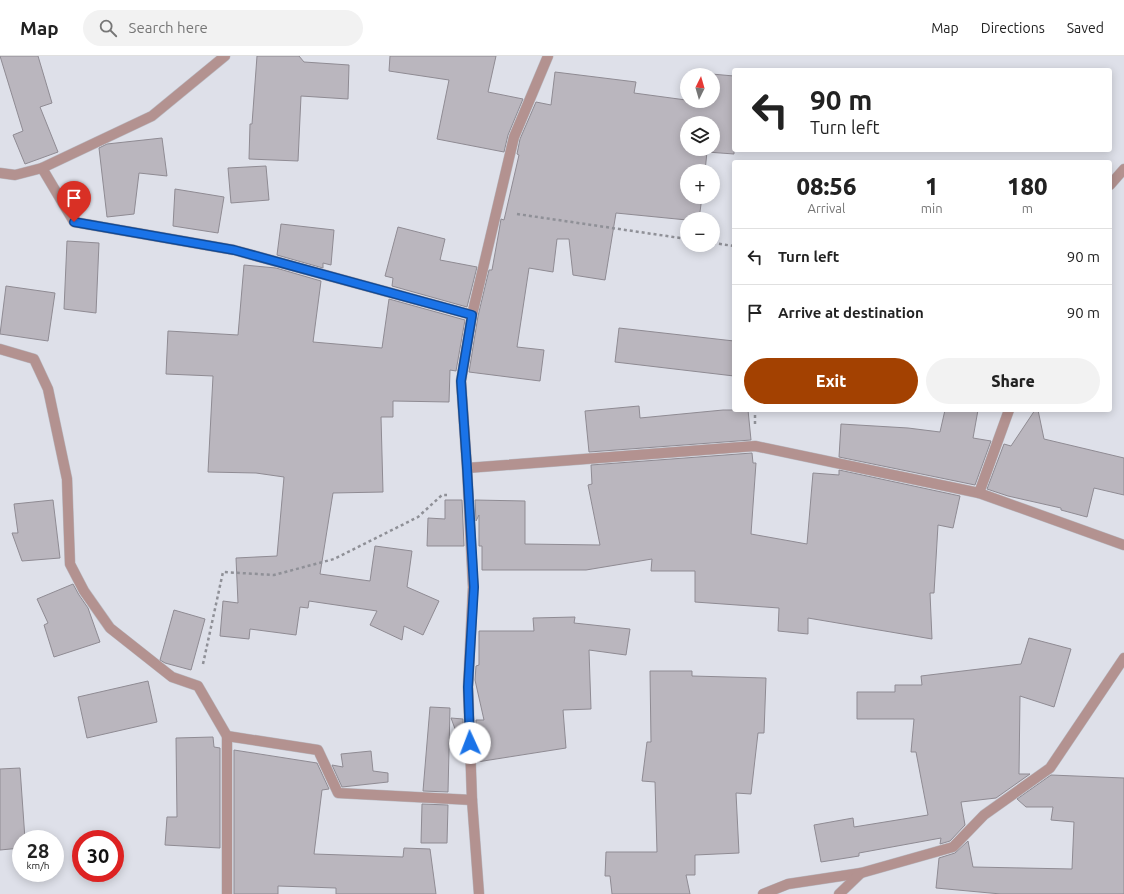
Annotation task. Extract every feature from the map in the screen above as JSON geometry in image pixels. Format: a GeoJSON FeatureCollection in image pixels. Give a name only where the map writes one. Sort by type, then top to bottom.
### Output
{"type":"FeatureCollection","features":[{"type":"Feature","properties":{"kind":"street"},"geometry":{"type":"LineString","coordinates":[[0,173],[14,175],[42,168],[152,116],[226,56]]}},
{"type":"Feature","properties":{"kind":"street"},"geometry":{"type":"LineString","coordinates":[[479,894],[472,800],[468,687],[474,587],[461,381],[472,315],[514,137],[548,56]]}},
{"type":"Feature","properties":{"kind":"street"},"geometry":{"type":"LineString","coordinates":[[42,168],[74,222],[234,250],[472,315]]}},
{"type":"Feature","properties":{"kind":"street"},"geometry":{"type":"LineString","coordinates":[[1112,183],[1124,169]]}},
{"type":"Feature","properties":{"kind":"street"},"geometry":{"type":"LineString","coordinates":[[0,349],[34,359],[48,389],[67,480],[70,564],[84,591],[110,628],[172,677],[198,686],[226,736],[227,894]]}},
{"type":"Feature","properties":{"kind":"street"},"geometry":{"type":"LineString","coordinates":[[979,493],[1008,412]]}},
{"type":"Feature","properties":{"kind":"street"},"geometry":{"type":"LineString","coordinates":[[467,468],[755,446],[979,493],[1124,545]]}},
{"type":"Feature","properties":{"kind":"street"},"geometry":{"type":"LineString","coordinates":[[763,894],[788,884],[861,873],[953,847],[984,815],[1050,768],[1124,658]]}},
{"type":"Feature","properties":{"kind":"street"},"geometry":{"type":"LineString","coordinates":[[226,736],[318,750],[338,793],[472,800]]}},
{"type":"Feature","properties":{"kind":"street"},"geometry":{"type":"LineString","coordinates":[[839,894],[861,873]]}},
{"type":"Feature","properties":{"kind":"path"},"geometry":{"type":"LineString","coordinates":[[496,211],[680,238]]}},
{"type":"Feature","properties":{"kind":"path"},"geometry":{"type":"LineString","coordinates":[[720,244],[732,246]]}},
{"type":"Feature","properties":{"kind":"path"},"geometry":{"type":"LineString","coordinates":[[198,686],[223,572],[274,575],[334,559],[418,517],[442,495],[468,494]]}},
{"type":"Feature","properties":{"kind":"building"},"geometry":{"type":"Polygon","coordinates":[[[0,56],[38,56],[52,103],[40,107],[58,152],[25,164],[13,135],[23,131],[0,56]]]}},
{"type":"Feature","properties":{"kind":"building"},"geometry":{"type":"Polygon","coordinates":[[[257,56],[299,56],[304,62],[349,65],[348,99],[301,96],[298,161],[249,159],[250,124],[252,124],[257,56]]]}},
{"type":"Feature","properties":{"kind":"building"},"geometry":{"type":"Polygon","coordinates":[[[390,56],[496,56],[488,92],[523,99],[508,135],[504,152],[437,139],[449,80],[389,71],[390,56]]]}},
{"type":"Feature","properties":{"kind":"building"},"geometry":{"type":"Polygon","coordinates":[[[555,72],[636,82],[634,93],[680,99],[680,108],[720,108],[720,75],[732,76],[732,152],[734,152],[734,154],[720,153],[720,116],[680,116],[680,156],[707,156],[706,164],[680,164],[680,204],[701,204],[700,212],[680,212],[680,219],[616,213],[605,280],[573,275],[569,239],[557,239],[553,272],[529,268],[517,347],[544,350],[540,381],[469,372],[478,316],[489,270],[492,270],[501,219],[504,220],[519,155],[517,154],[520,139],[536,102],[551,105],[555,72]]]}},
{"type":"Feature","properties":{"kind":"building"},"geometry":{"type":"Polygon","coordinates":[[[162,138],[167,176],[139,173],[134,214],[107,217],[99,148],[107,144],[162,138]]]}},
{"type":"Feature","properties":{"kind":"building"},"geometry":{"type":"Polygon","coordinates":[[[266,166],[269,200],[231,203],[228,168],[266,166]]]}},
{"type":"Feature","properties":{"kind":"building"},"geometry":{"type":"Polygon","coordinates":[[[175,189],[224,197],[218,233],[173,226],[175,189]]]}},
{"type":"Feature","properties":{"kind":"building"},"geometry":{"type":"Polygon","coordinates":[[[281,224],[334,230],[331,265],[323,263],[323,268],[277,255],[281,224]]]}},
{"type":"Feature","properties":{"kind":"building"},"geometry":{"type":"Polygon","coordinates":[[[398,227],[445,239],[440,260],[477,267],[467,307],[392,286],[393,278],[385,276],[398,227]]]}},
{"type":"Feature","properties":{"kind":"building"},"geometry":{"type":"Polygon","coordinates":[[[67,241],[99,243],[96,313],[64,309],[67,241]]]}},
{"type":"Feature","properties":{"kind":"building"},"geometry":{"type":"Polygon","coordinates":[[[244,265],[276,268],[321,281],[313,342],[382,348],[389,299],[465,320],[456,371],[450,370],[449,402],[393,401],[393,417],[381,417],[383,492],[333,493],[320,574],[370,581],[375,546],[412,551],[407,587],[439,601],[423,635],[404,626],[402,640],[370,625],[377,611],[309,601],[308,608],[300,607],[296,635],[250,629],[249,639],[220,636],[223,601],[238,603],[236,558],[277,556],[284,477],[256,473],[208,472],[213,376],[166,374],[168,331],[238,335],[244,265]]]}},
{"type":"Feature","properties":{"kind":"building"},"geometry":{"type":"Polygon","coordinates":[[[6,286],[55,293],[48,341],[0,334],[6,286]]]}},
{"type":"Feature","properties":{"kind":"building"},"geometry":{"type":"Polygon","coordinates":[[[619,328],[732,341],[732,376],[615,362],[619,328]]]}},
{"type":"Feature","properties":{"kind":"building"},"geometry":{"type":"Polygon","coordinates":[[[639,406],[640,418],[723,410],[732,410],[732,412],[748,412],[751,440],[589,452],[585,411],[639,406]]]}},
{"type":"Feature","properties":{"kind":"building"},"geometry":{"type":"Polygon","coordinates":[[[945,412],[978,412],[973,438],[991,441],[975,485],[839,457],[841,424],[908,428],[940,432],[945,412]]]}},
{"type":"Feature","properties":{"kind":"building"},"geometry":{"type":"Polygon","coordinates":[[[1034,412],[1038,412],[1044,439],[1124,458],[1124,495],[1094,488],[1087,517],[1061,510],[1061,508],[1008,496],[987,489],[1004,444],[1011,446],[1034,412]]]}},
{"type":"Feature","properties":{"kind":"building"},"geometry":{"type":"Polygon","coordinates":[[[752,453],[753,463],[756,463],[751,534],[807,544],[813,473],[839,475],[839,470],[960,496],[953,528],[938,525],[934,593],[930,593],[932,639],[808,618],[808,634],[778,631],[779,608],[695,602],[695,571],[651,571],[652,559],[586,570],[482,570],[482,546],[479,546],[479,515],[476,521],[475,500],[525,501],[525,544],[600,545],[588,485],[592,484],[591,465],[752,453]]]}},
{"type":"Feature","properties":{"kind":"building"},"geometry":{"type":"Polygon","coordinates":[[[53,500],[60,558],[22,561],[12,533],[18,533],[14,504],[53,500]]]}},
{"type":"Feature","properties":{"kind":"building"},"geometry":{"type":"Polygon","coordinates":[[[445,500],[462,500],[464,546],[427,546],[428,518],[445,519],[445,500]]]}},
{"type":"Feature","properties":{"kind":"building"},"geometry":{"type":"Polygon","coordinates":[[[73,584],[88,608],[100,642],[54,657],[44,625],[48,623],[37,599],[73,584]]]}},
{"type":"Feature","properties":{"kind":"building"},"geometry":{"type":"Polygon","coordinates":[[[174,610],[205,619],[191,670],[165,663],[160,660],[174,610]]]}},
{"type":"Feature","properties":{"kind":"building"},"geometry":{"type":"Polygon","coordinates":[[[575,617],[574,623],[630,629],[626,655],[589,650],[591,709],[563,710],[566,748],[477,762],[476,720],[484,720],[475,680],[476,666],[479,665],[479,631],[534,631],[533,618],[575,617]]]}},
{"type":"Feature","properties":{"kind":"building"},"geometry":{"type":"Polygon","coordinates":[[[1029,638],[1071,649],[1054,707],[1020,696],[1019,774],[1030,774],[996,798],[961,802],[965,825],[950,841],[940,844],[941,838],[859,853],[859,856],[821,862],[814,825],[853,818],[854,827],[928,815],[916,752],[911,752],[914,719],[857,719],[857,692],[895,692],[895,685],[922,685],[921,676],[1021,664],[1029,638]]]}},
{"type":"Feature","properties":{"kind":"building"},"geometry":{"type":"Polygon","coordinates":[[[650,671],[692,671],[692,676],[766,678],[764,733],[758,733],[751,794],[736,793],[739,853],[695,855],[695,875],[686,875],[690,894],[612,894],[610,876],[605,876],[606,852],[657,852],[655,782],[642,781],[647,742],[651,742],[650,671]]]}},
{"type":"Feature","properties":{"kind":"building"},"geometry":{"type":"Polygon","coordinates":[[[148,681],[157,722],[87,738],[78,697],[148,681]]]}},
{"type":"Feature","properties":{"kind":"building"},"geometry":{"type":"Polygon","coordinates":[[[430,707],[450,708],[448,792],[423,791],[430,707]]]}},
{"type":"Feature","properties":{"kind":"building"},"geometry":{"type":"Polygon","coordinates":[[[451,718],[463,719],[464,753],[451,718]]]}},
{"type":"Feature","properties":{"kind":"building"},"geometry":{"type":"Polygon","coordinates":[[[213,737],[214,747],[220,748],[220,848],[165,845],[167,817],[177,817],[176,738],[213,737]]]}},
{"type":"Feature","properties":{"kind":"building"},"geometry":{"type":"Polygon","coordinates":[[[234,750],[317,763],[329,789],[322,790],[314,854],[403,857],[404,848],[430,849],[436,894],[336,894],[336,888],[278,886],[278,894],[234,894],[234,750]]]}},
{"type":"Feature","properties":{"kind":"building"},"geometry":{"type":"Polygon","coordinates":[[[371,751],[373,771],[388,773],[388,782],[342,787],[332,765],[343,767],[341,754],[371,751]]]}},
{"type":"Feature","properties":{"kind":"building"},"geometry":{"type":"Polygon","coordinates":[[[20,768],[24,830],[12,830],[12,849],[0,850],[0,769],[20,768]]]}},
{"type":"Feature","properties":{"kind":"building"},"geometry":{"type":"Polygon","coordinates":[[[1051,775],[1124,778],[1124,894],[1001,894],[936,888],[939,858],[955,853],[968,841],[973,867],[1072,869],[1074,822],[1051,820],[1053,807],[1026,807],[1017,799],[1051,775]]]}},
{"type":"Feature","properties":{"kind":"building"},"geometry":{"type":"Polygon","coordinates":[[[422,804],[448,805],[447,843],[421,843],[422,804]]]}},
{"type":"Feature","properties":{"kind":"route"},"geometry":{"type":"LineString","coordinates":[[74,222],[234,250],[472,315],[461,381],[474,587],[468,687],[470,743]]}}]}
